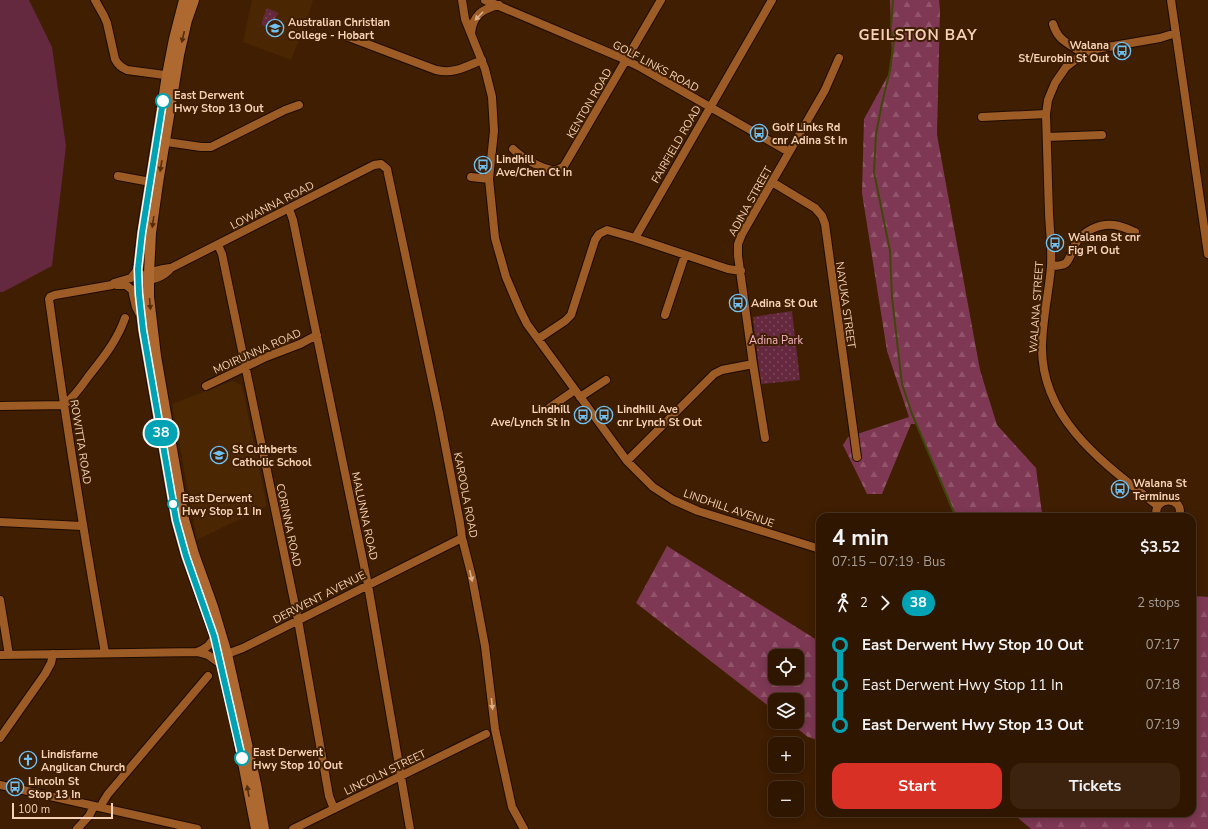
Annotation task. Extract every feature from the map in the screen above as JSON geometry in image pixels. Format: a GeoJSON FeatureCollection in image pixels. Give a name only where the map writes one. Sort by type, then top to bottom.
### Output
{"type":"FeatureCollection","features":[{"type":"Feature","properties":{"kind":"main road"},"geometry":{"type":"LineString","coordinates":[[184,0],[174,39],[171,76],[161,141],[154,182],[142,233],[138,269],[145,278],[156,356],[184,519],[194,554],[219,624],[227,654],[256,784],[264,829]]}},
{"type":"Feature","properties":{"kind":"main road"},"geometry":{"type":"LineString","coordinates":[[171,76],[194,0]]}},
{"type":"Feature","properties":{"kind":"main road"},"geometry":{"type":"LineString","coordinates":[[154,182],[151,233],[145,278],[142,319],[176,520],[186,556],[214,636],[222,665],[256,829]]}},
{"type":"Feature","properties":{"kind":"street"},"geometry":{"type":"LineString","coordinates":[[94,0],[107,23],[116,59],[122,68],[171,76]]}},
{"type":"Feature","properties":{"kind":"street","name":"LINDHILL AVENUE"},"geometry":{"type":"LineString","coordinates":[[462,0],[465,19],[482,60],[489,82],[493,114],[493,145],[489,179],[496,238],[500,258],[506,277],[527,324],[626,461],[652,487],[683,505],[816,548]]}},
{"type":"Feature","properties":{"kind":"street","name":"GOLF LINKS ROAD"},"geometry":{"type":"LineString","coordinates":[[485,0],[626,60],[789,152]]}},
{"type":"Feature","properties":{"kind":"street","name":"KENTON ROAD"},"geometry":{"type":"LineString","coordinates":[[513,149],[526,160],[550,170],[558,170],[564,166],[661,0]]}},
{"type":"Feature","properties":{"kind":"street","name":"FAIRFIELD ROAD"},"geometry":{"type":"LineString","coordinates":[[635,238],[772,0]]}},
{"type":"Feature","properties":{"kind":"street"},"geometry":{"type":"LineString","coordinates":[[1171,0],[1208,254]]}},
{"type":"Feature","properties":{"kind":"street"},"geometry":{"type":"LineString","coordinates":[[471,36],[474,20],[478,15],[489,8],[499,6]]}},
{"type":"Feature","properties":{"kind":"street"},"geometry":{"type":"LineString","coordinates":[[1052,24],[1058,36],[1064,41],[1075,46],[1083,54]]}},
{"type":"Feature","properties":{"kind":"street","name":"WALANA STREET"},"geometry":{"type":"LineString","coordinates":[[1158,506],[1117,474],[1083,442],[1064,418],[1052,397],[1044,367],[1042,348],[1051,266],[1046,114],[1048,100],[1054,83],[1066,68],[1083,54],[1096,49],[1160,38],[1176,33]]}},
{"type":"Feature","properties":{"kind":"street"},"geometry":{"type":"LineString","coordinates":[[346,36],[443,72],[455,71],[482,60]]}},
{"type":"Feature","properties":{"kind":"street","name":"ADINA STREET"},"geometry":{"type":"LineString","coordinates":[[765,438],[752,364],[738,250],[739,240],[825,90],[839,58]]}},
{"type":"Feature","properties":{"kind":"street"},"geometry":{"type":"LineString","coordinates":[[161,141],[211,147],[285,110],[299,106]]}},
{"type":"Feature","properties":{"kind":"street"},"geometry":{"type":"LineString","coordinates":[[982,117],[1046,114]]}},
{"type":"Feature","properties":{"kind":"street"},"geometry":{"type":"LineString","coordinates":[[1047,137],[1102,135]]}},
{"type":"Feature","properties":{"kind":"street","name":"LOWANNA ROAD"},"geometry":{"type":"LineString","coordinates":[[145,278],[164,268],[171,268],[218,245],[374,164],[384,165]]}},
{"type":"Feature","properties":{"kind":"street","name":"KAROOLA ROAD"},"geometry":{"type":"LineString","coordinates":[[384,165],[389,173],[439,413],[462,538],[482,624],[495,729],[512,807],[524,829]]}},
{"type":"Feature","properties":{"kind":"street"},"geometry":{"type":"LineString","coordinates":[[118,176],[154,182]]}},
{"type":"Feature","properties":{"kind":"street"},"geometry":{"type":"LineString","coordinates":[[471,177],[489,179]]}},
{"type":"Feature","properties":{"kind":"street","name":"NAYUKA STREET"},"geometry":{"type":"LineString","coordinates":[[772,182],[811,205],[819,212],[823,219],[857,457]]}},
{"type":"Feature","properties":{"kind":"street","name":"MALUNNA ROAD"},"geometry":{"type":"LineString","coordinates":[[289,208],[293,220],[368,585],[410,829]]}},
{"type":"Feature","properties":{"kind":"street"},"geometry":{"type":"LineString","coordinates":[[1051,266],[1059,266],[1064,264],[1077,242],[1087,232],[1095,228],[1104,225],[1113,225],[1135,232]]}},
{"type":"Feature","properties":{"kind":"street"},"geometry":{"type":"LineString","coordinates":[[538,339],[565,321],[570,315],[595,240],[600,234],[607,230],[728,269],[741,270]]}},
{"type":"Feature","properties":{"kind":"street","name":"CORINNA ROAD"},"geometry":{"type":"LineString","coordinates":[[218,245],[222,254],[298,620],[329,796],[334,809]]}},
{"type":"Feature","properties":{"kind":"street"},"geometry":{"type":"LineString","coordinates":[[665,316],[685,255]]}},
{"type":"Feature","properties":{"kind":"street","name":"ROWITTA ROAD"},"geometry":{"type":"LineString","coordinates":[[112,285],[131,278],[138,269]]}},
{"type":"Feature","properties":{"kind":"street","name":"ROWITTA ROAD"},"geometry":{"type":"LineString","coordinates":[[105,653],[82,526],[49,299],[55,295],[112,285],[126,285],[132,290],[136,307],[142,319]]}},
{"type":"Feature","properties":{"kind":"street"},"geometry":{"type":"LineString","coordinates":[[0,406],[64,405],[78,391],[110,349],[121,328],[124,318]]}},
{"type":"Feature","properties":{"kind":"street","name":"MOIRUNNA ROAD"},"geometry":{"type":"LineString","coordinates":[[206,386],[266,357],[300,344],[316,335]]}},
{"type":"Feature","properties":{"kind":"street"},"geometry":{"type":"LineString","coordinates":[[626,461],[714,374],[722,370],[752,364]]}},
{"type":"Feature","properties":{"kind":"street"},"geometry":{"type":"LineString","coordinates":[[580,397],[606,380]]}},
{"type":"Feature","properties":{"kind":"street"},"geometry":{"type":"LineString","coordinates":[[549,408],[575,390]]}},
{"type":"Feature","properties":{"kind":"street"},"geometry":{"type":"LineString","coordinates":[[1156,513],[1158,506],[1164,501],[1172,501],[1180,509],[1180,513]]}},
{"type":"Feature","properties":{"kind":"street"},"geometry":{"type":"LineString","coordinates":[[0,522],[82,526]]}},
{"type":"Feature","properties":{"kind":"street","name":"DERWENT AVENUE"},"geometry":{"type":"LineString","coordinates":[[227,654],[243,648],[462,538]]}},
{"type":"Feature","properties":{"kind":"street"},"geometry":{"type":"LineString","coordinates":[[0,600],[9,655]]}},
{"type":"Feature","properties":{"kind":"street"},"geometry":{"type":"LineString","coordinates":[[198,652],[209,645],[214,636]]}},
{"type":"Feature","properties":{"kind":"street"},"geometry":{"type":"LineString","coordinates":[[0,655],[198,652],[208,655],[222,665]]}},
{"type":"Feature","properties":{"kind":"street"},"geometry":{"type":"LineString","coordinates":[[0,738],[48,670],[53,654]]}},
{"type":"Feature","properties":{"kind":"street"},"geometry":{"type":"LineString","coordinates":[[77,829],[103,802],[108,794],[208,676]]}},
{"type":"Feature","properties":{"kind":"street","name":"LINCOLN STREET"},"geometry":{"type":"LineString","coordinates":[[293,829],[486,734]]}},
{"type":"Feature","properties":{"kind":"street"},"geometry":{"type":"LineString","coordinates":[[0,785],[197,829]]}},
{"type":"Feature","properties":{"kind":"shaded area","name":"Australian Christian College - Hobart"},"geometry":{"type":"Polygon","coordinates":[[[252,0],[313,0],[307,21],[291,60],[243,42],[252,0]]]}},
{"type":"Feature","properties":{"kind":"shaded area","name":"St Cuthberts Catholic School"},"geometry":{"type":"Polygon","coordinates":[[[232,381],[242,385],[267,506],[197,540],[172,404],[232,381]]]}},
{"type":"Feature","properties":{"kind":"green space"},"geometry":{"type":"Polygon","coordinates":[[[0,0],[29,0],[52,47],[66,146],[52,266],[3,292],[0,292],[0,0]]]}},
{"type":"Feature","properties":{"kind":"green space"},"geometry":{"type":"Polygon","coordinates":[[[890,0],[939,0],[937,135],[980,370],[997,425],[1036,468],[1042,513],[953,513],[916,424],[911,424],[882,494],[867,494],[843,445],[848,437],[909,417],[887,351],[862,193],[864,119],[891,70],[890,0]]]}},
{"type":"Feature","properties":{"kind":"green space"},"geometry":{"type":"Polygon","coordinates":[[[267,8],[278,13],[272,27],[269,28],[262,25],[267,8]]]}},
{"type":"Feature","properties":{"kind":"green space","name":"Adina Park"},"geometry":{"type":"Polygon","coordinates":[[[792,311],[800,380],[761,384],[753,317],[792,311]]]}},
{"type":"Feature","properties":{"kind":"green space"},"geometry":{"type":"Polygon","coordinates":[[[667,546],[816,639],[816,740],[808,737],[798,729],[804,729],[804,693],[768,693],[768,706],[636,603],[667,546]]]}},
{"type":"Feature","properties":{"kind":"green space"},"geometry":{"type":"Polygon","coordinates":[[[1196,596],[1208,597],[1208,829],[1031,829],[1017,817],[1196,817],[1196,596]]]}},
{"type":"Feature","properties":{"kind":"waterway"},"geometry":{"type":"LineString","coordinates":[[891,27],[893,0]]}},
{"type":"Feature","properties":{"kind":"waterway"},"geometry":{"type":"LineString","coordinates":[[891,30],[894,41],[889,75],[876,134],[874,172],[890,251],[892,298],[902,384],[912,414],[954,513]]}},
{"type":"Feature","properties":{"kind":"bus line","name":"38"},"geometry":{"type":"LineString","coordinates":[[163,101],[142,233],[138,269],[143,330],[176,520],[186,556],[214,636],[223,669],[242,758]]}},
{"type":"Feature","properties":{"kind":"place","name":"Australian Christian College - Hobart"},"geometry":{"type":"Point","coordinates":[275,28]}},
{"type":"Feature","properties":{"kind":"place","name":"Walana St/Eurobin St Out"},"geometry":{"type":"Point","coordinates":[1122,51]}},
{"type":"Feature","properties":{"kind":"place","name":"East Derwent Hwy Stop 13 Out"},"geometry":{"type":"Point","coordinates":[163,101]}},
{"type":"Feature","properties":{"kind":"place","name":"Golf Links Rd cnr Adina St In"},"geometry":{"type":"Point","coordinates":[759,133]}},
{"type":"Feature","properties":{"kind":"place","name":"Lindhill Ave/Chen Ct In"},"geometry":{"type":"Point","coordinates":[483,165]}},
{"type":"Feature","properties":{"kind":"place","name":"Walana St cnr Fig Pl Out"},"geometry":{"type":"Point","coordinates":[1055,243]}},
{"type":"Feature","properties":{"kind":"place","name":"Adina St Out"},"geometry":{"type":"Point","coordinates":[738,303]}},
{"type":"Feature","properties":{"kind":"place","name":"Lindhill Ave/Lynch St In"},"geometry":{"type":"Point","coordinates":[583,415]}},
{"type":"Feature","properties":{"kind":"place","name":"Lindhill Ave cnr Lynch St Out"},"geometry":{"type":"Point","coordinates":[604,415]}},
{"type":"Feature","properties":{"kind":"place","name":"St Cuthberts Catholic School"},"geometry":{"type":"Point","coordinates":[219,455]}},
{"type":"Feature","properties":{"kind":"place","name":"Walana St Terminus"},"geometry":{"type":"Point","coordinates":[1120,489]}},
{"type":"Feature","properties":{"kind":"place","name":"East Derwent Hwy Stop 11 In"},"geometry":{"type":"Point","coordinates":[173,504]}},
{"type":"Feature","properties":{"kind":"place","name":"East Derwent Hwy Stop 10 Out"},"geometry":{"type":"Point","coordinates":[242,758]}},
{"type":"Feature","properties":{"kind":"place","name":"Lindisfarne Anglican Church"},"geometry":{"type":"Point","coordinates":[28,760]}},
{"type":"Feature","properties":{"kind":"place","name":"Lincoln St Stop 13 In"},"geometry":{"type":"Point","coordinates":[15,787]}},
{"type":"Feature","properties":{"kind":"district","name":"GEILSTON BAY"},"geometry":{"type":"Point","coordinates":[918,35]}}]}
